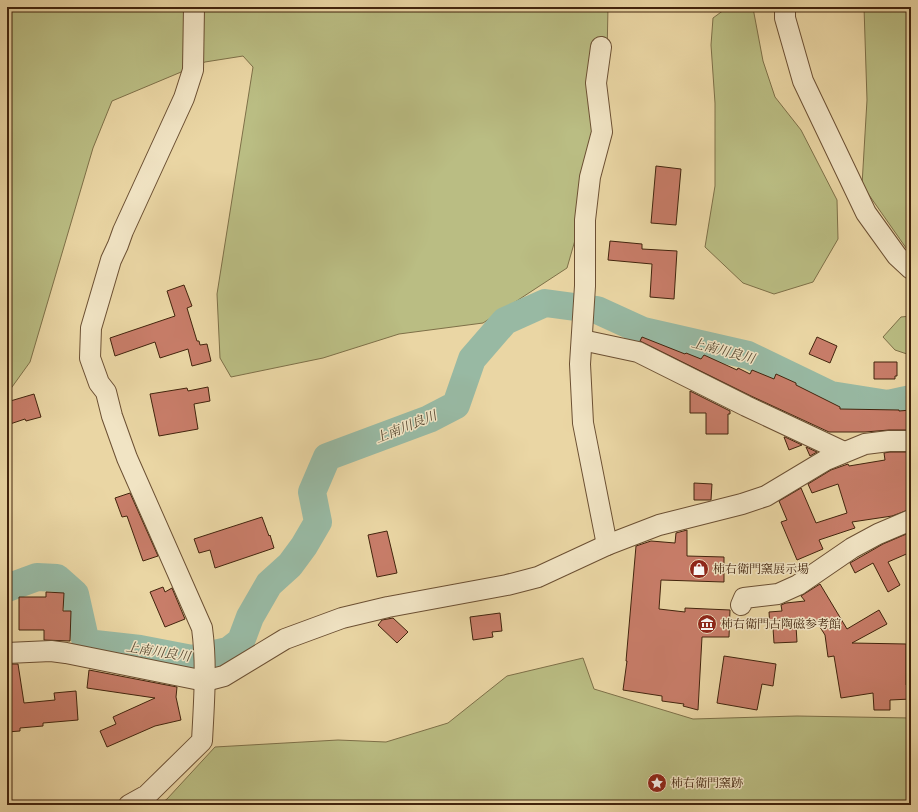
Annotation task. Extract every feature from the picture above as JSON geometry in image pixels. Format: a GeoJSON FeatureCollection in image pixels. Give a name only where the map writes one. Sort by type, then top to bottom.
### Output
{"type":"FeatureCollection","features":[{"type":"Feature","properties":{"kind":"street"},"geometry":{"type":"LineString","coordinates":[[129,805],[147,795],[202,741],[205,645],[202,628],[127,458],[112,416],[106,392],[98,383],[90,358],[91,328],[111,260],[184,98],[193,70],[194,7]]}},
{"type":"Feature","properties":{"kind":"street"},"geometry":{"type":"LineString","coordinates":[[785,7],[785,18],[803,81],[866,213],[897,256],[911,269]]}},
{"type":"Feature","properties":{"kind":"street"},"geometry":{"type":"LineString","coordinates":[[601,47],[596,83],[602,132],[590,177],[585,220],[585,286],[580,364],[582,423],[607,545]]}},
{"type":"Feature","properties":{"kind":"street"},"geometry":{"type":"LineString","coordinates":[[582,340],[638,352],[746,406],[844,452]]}},
{"type":"Feature","properties":{"kind":"street"},"geometry":{"type":"LineString","coordinates":[[7,653],[51,651],[224,676],[284,639],[342,618],[507,585],[538,577],[607,545],[658,525],[742,504],[766,496],[826,460],[865,444],[890,441],[911,441]]}},
{"type":"Feature","properties":{"kind":"street"},"geometry":{"type":"LineString","coordinates":[[741,605],[744,598],[778,594],[798,585],[852,548],[911,520]]}},
{"type":"Feature","properties":{"kind":"green space"},"geometry":{"type":"Polygon","coordinates":[[[7,7],[608,7],[603,143],[567,268],[483,323],[399,334],[323,358],[231,377],[220,358],[217,294],[253,67],[243,56],[205,62],[112,101],[93,148],[30,362],[7,394],[7,7]]]}},
{"type":"Feature","properties":{"kind":"green space"},"geometry":{"type":"Polygon","coordinates":[[[728,7],[753,8],[763,61],[775,97],[801,130],[837,200],[838,239],[813,282],[774,294],[743,283],[705,247],[715,186],[715,103],[711,45],[713,18],[728,7]]]}},
{"type":"Feature","properties":{"kind":"green space"},"geometry":{"type":"Polygon","coordinates":[[[864,7],[911,7],[911,255],[862,185],[867,100],[864,7]]]}},
{"type":"Feature","properties":{"kind":"green space"},"geometry":{"type":"Polygon","coordinates":[[[911,316],[910,355],[895,350],[883,337],[901,317],[911,316]]]}},
{"type":"Feature","properties":{"kind":"green space"},"geometry":{"type":"Polygon","coordinates":[[[583,658],[594,689],[693,719],[797,716],[911,718],[911,805],[159,805],[167,799],[215,747],[338,740],[386,742],[448,723],[507,676],[583,658]]]}},
{"type":"Feature","properties":{"kind":"building"},"geometry":{"type":"Polygon","coordinates":[[[656,166],[681,169],[676,225],[651,223],[656,166]]]}},
{"type":"Feature","properties":{"kind":"building"},"geometry":{"type":"Polygon","coordinates":[[[610,241],[642,244],[642,249],[677,251],[674,299],[650,297],[652,264],[608,260],[610,241]]]}},
{"type":"Feature","properties":{"kind":"building"},"geometry":{"type":"Polygon","coordinates":[[[184,285],[192,306],[187,308],[197,341],[199,341],[200,345],[207,344],[211,361],[192,366],[188,349],[160,358],[155,342],[115,356],[110,338],[175,316],[167,291],[184,285]]]}},
{"type":"Feature","properties":{"kind":"building"},"geometry":{"type":"Polygon","coordinates":[[[642,337],[701,359],[704,355],[737,370],[738,368],[750,374],[752,370],[774,379],[776,374],[840,407],[840,409],[911,410],[911,430],[829,432],[751,396],[640,341],[642,337]]]}},
{"type":"Feature","properties":{"kind":"building"},"geometry":{"type":"Polygon","coordinates":[[[817,337],[837,346],[830,363],[809,354],[817,337]]]}},
{"type":"Feature","properties":{"kind":"building"},"geometry":{"type":"Polygon","coordinates":[[[874,362],[897,362],[897,376],[895,376],[895,379],[874,379],[874,362]]]}},
{"type":"Feature","properties":{"kind":"building"},"geometry":{"type":"Polygon","coordinates":[[[208,387],[210,401],[194,404],[198,429],[159,436],[150,394],[187,388],[188,391],[208,387]]]}},
{"type":"Feature","properties":{"kind":"building"},"geometry":{"type":"Polygon","coordinates":[[[690,391],[730,411],[730,414],[728,414],[728,434],[706,434],[706,413],[690,413],[690,391]]]}},
{"type":"Feature","properties":{"kind":"building"},"geometry":{"type":"Polygon","coordinates":[[[34,394],[41,417],[26,421],[25,419],[7,425],[7,402],[34,394]]]}},
{"type":"Feature","properties":{"kind":"building"},"geometry":{"type":"Polygon","coordinates":[[[785,437],[802,445],[789,450],[785,437]]]}},
{"type":"Feature","properties":{"kind":"building"},"geometry":{"type":"Polygon","coordinates":[[[806,447],[817,452],[810,456],[806,447]]]}},
{"type":"Feature","properties":{"kind":"building"},"geometry":{"type":"Polygon","coordinates":[[[911,452],[911,509],[892,516],[852,522],[855,528],[819,540],[823,549],[797,560],[781,522],[787,520],[779,501],[801,488],[816,523],[847,513],[838,484],[812,493],[808,484],[831,470],[848,464],[849,466],[885,460],[884,453],[911,452]]]}},
{"type":"Feature","properties":{"kind":"building"},"geometry":{"type":"Polygon","coordinates":[[[694,483],[712,484],[711,500],[694,500],[694,483]]]}},
{"type":"Feature","properties":{"kind":"building"},"geometry":{"type":"Polygon","coordinates":[[[130,493],[158,556],[143,561],[127,516],[122,517],[115,498],[130,493]]]}},
{"type":"Feature","properties":{"kind":"building"},"geometry":{"type":"Polygon","coordinates":[[[262,517],[274,548],[215,568],[210,550],[199,553],[194,539],[262,517]]]}},
{"type":"Feature","properties":{"kind":"building"},"geometry":{"type":"Polygon","coordinates":[[[687,530],[687,556],[724,557],[724,582],[661,580],[659,609],[685,612],[685,608],[730,610],[729,637],[702,637],[698,710],[683,706],[684,704],[662,701],[662,696],[623,690],[627,661],[636,546],[651,541],[675,543],[676,533],[687,530]]]}},
{"type":"Feature","properties":{"kind":"building"},"geometry":{"type":"Polygon","coordinates":[[[387,531],[397,573],[377,577],[368,535],[387,531]]]}},
{"type":"Feature","properties":{"kind":"building"},"geometry":{"type":"Polygon","coordinates":[[[911,532],[911,552],[888,562],[900,585],[888,592],[873,563],[855,573],[850,563],[883,544],[911,532]]]}},
{"type":"Feature","properties":{"kind":"building"},"geometry":{"type":"Polygon","coordinates":[[[820,584],[847,629],[879,610],[887,624],[852,643],[906,644],[906,685],[911,685],[911,699],[890,700],[890,710],[874,710],[873,693],[841,698],[834,656],[828,657],[825,635],[818,624],[796,626],[797,642],[774,643],[773,628],[770,628],[769,612],[782,611],[781,605],[786,603],[805,601],[801,596],[820,584]]]}},
{"type":"Feature","properties":{"kind":"building"},"geometry":{"type":"Polygon","coordinates":[[[163,587],[165,592],[172,588],[185,619],[165,627],[150,592],[163,587]]]}},
{"type":"Feature","properties":{"kind":"building"},"geometry":{"type":"Polygon","coordinates":[[[46,592],[64,593],[63,611],[71,611],[70,641],[44,640],[44,630],[19,630],[19,597],[46,597],[46,592]]]}},
{"type":"Feature","properties":{"kind":"building"},"geometry":{"type":"Polygon","coordinates":[[[500,613],[502,631],[492,632],[493,637],[473,640],[470,617],[500,613]]]}},
{"type":"Feature","properties":{"kind":"building"},"geometry":{"type":"Polygon","coordinates":[[[393,618],[408,632],[397,643],[378,625],[382,620],[393,618]]]}},
{"type":"Feature","properties":{"kind":"building"},"geometry":{"type":"Polygon","coordinates":[[[724,656],[776,664],[773,686],[762,684],[757,710],[717,703],[724,656]]]}},
{"type":"Feature","properties":{"kind":"building"},"geometry":{"type":"Polygon","coordinates":[[[7,664],[18,664],[24,703],[55,700],[54,693],[76,691],[78,720],[43,723],[43,726],[20,728],[20,731],[7,732],[7,664]]]}},
{"type":"Feature","properties":{"kind":"building"},"geometry":{"type":"Polygon","coordinates":[[[89,670],[177,687],[176,697],[181,720],[155,726],[107,747],[100,731],[116,724],[113,717],[155,698],[87,688],[89,670]]]}},
{"type":"Feature","properties":{"kind":"waterway","name":"上南川良川"},"geometry":{"type":"LineString","coordinates":[[7,588],[37,577],[57,578],[75,594],[86,643],[140,649],[192,659],[228,651],[241,641],[250,617],[269,584],[290,565],[304,546],[318,522],[312,492],[327,457],[429,419],[456,405],[472,359],[505,321],[545,303],[597,310],[643,331],[748,355],[831,395],[888,404],[911,399]]}},
{"type":"Feature","properties":{"kind":"place","name":"柿右衛門窯展示場"},"geometry":{"type":"Point","coordinates":[699,569]}},
{"type":"Feature","properties":{"kind":"place","name":"柿右衛門古陶磁参考館"},"geometry":{"type":"Point","coordinates":[707,624]}},
{"type":"Feature","properties":{"kind":"place","name":"柿右衛門窯跡"},"geometry":{"type":"Point","coordinates":[657,783]}}]}
